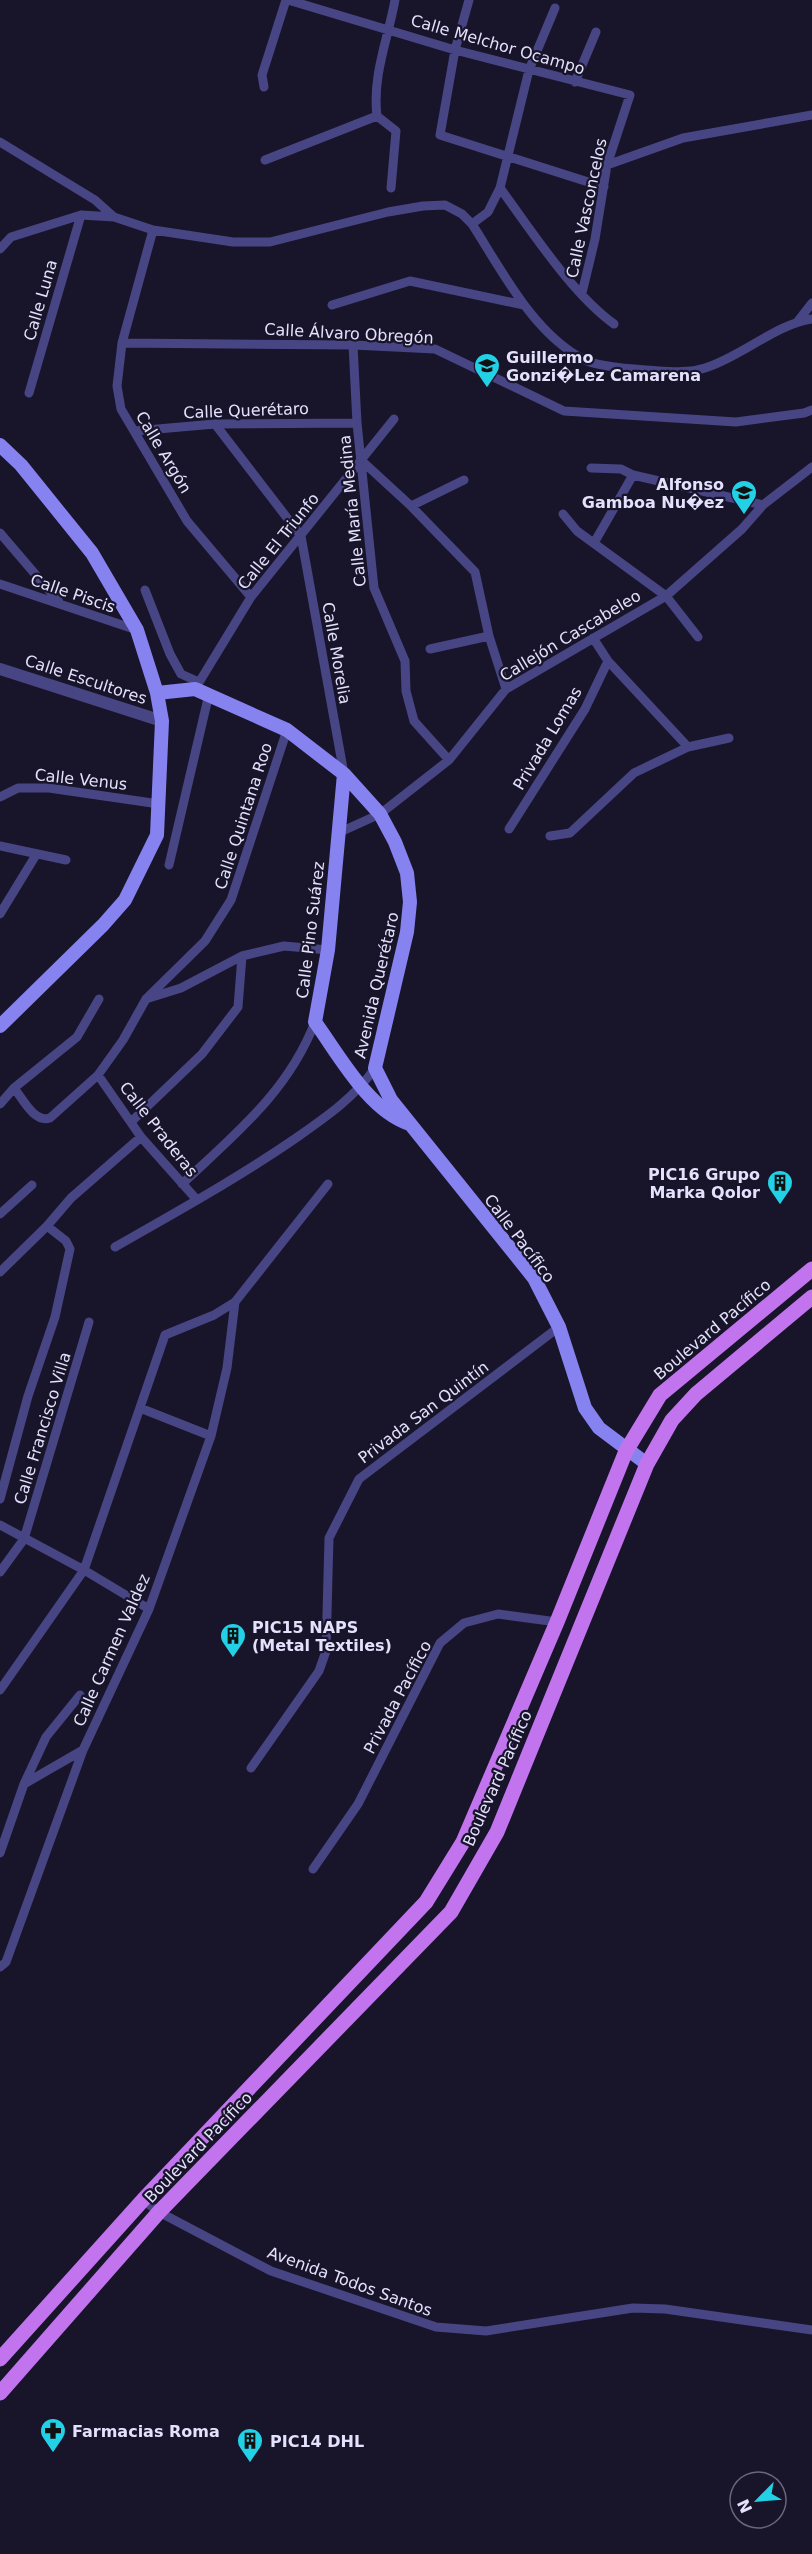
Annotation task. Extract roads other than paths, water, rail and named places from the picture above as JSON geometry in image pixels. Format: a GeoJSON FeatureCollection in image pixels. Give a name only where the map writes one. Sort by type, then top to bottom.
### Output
{"type":"FeatureCollection","features":[{"type":"Feature","properties":{"kind":"main road"},"geometry":{"type":"LineString","coordinates":[[0,445],[21,465],[92,553],[137,630],[157,693],[162,721],[157,835],[125,900],[103,925],[0,1026]]}},
{"type":"Feature","properties":{"kind":"main road","name":"Avenida Querétaro"},"geometry":{"type":"LineString","coordinates":[[157,693],[197,686],[208,694],[287,730],[344,774],[380,814],[395,842],[407,873],[410,902],[407,932],[375,1068]]}},
{"type":"Feature","properties":{"kind":"main road","name":"Calle Pino Suárez"},"geometry":{"type":"LineString","coordinates":[[315,1022],[328,951],[344,774]]}},
{"type":"Feature","properties":{"kind":"main road","name":"Calle Pacífico"},"geometry":{"type":"LineString","coordinates":[[315,1022],[362,1087],[394,1119],[410,1124]]}},
{"type":"Feature","properties":{"kind":"main road","name":"Calle Pacífico"},"geometry":{"type":"LineString","coordinates":[[375,1068],[391,1100],[534,1278],[559,1328],[585,1408],[599,1428],[647,1464]]}},
{"type":"Feature","properties":{"kind":"main road","name":"Boulevard Pacífico"},"geometry":{"type":"LineString","coordinates":[[0,2359],[142,2200],[426,1902],[463,1842],[557,1623],[626,1450],[660,1395],[812,1269]]}},
{"type":"Feature","properties":{"kind":"main road","name":"Boulevard Pacífico"},"geometry":{"type":"LineString","coordinates":[[0,2393],[159,2212],[451,1912],[497,1832],[647,1464],[672,1420],[696,1394],[812,1297]]}},
{"type":"Feature","properties":{"kind":"street","name":"Calle Melchor Ocampo"},"geometry":{"type":"LineString","coordinates":[[287,0],[455,50],[630,95]]}},
{"type":"Feature","properties":{"kind":"street"},"geometry":{"type":"LineString","coordinates":[[264,87],[262,75],[287,0]]}},
{"type":"Feature","properties":{"kind":"street"},"geometry":{"type":"LineString","coordinates":[[391,188],[396,131],[377,116],[375,87],[395,0]]}},
{"type":"Feature","properties":{"kind":"street"},"geometry":{"type":"LineString","coordinates":[[469,0],[455,50],[440,135],[604,187]]}},
{"type":"Feature","properties":{"kind":"street"},"geometry":{"type":"LineString","coordinates":[[472,224],[488,212],[500,188],[529,70],[555,8]]}},
{"type":"Feature","properties":{"kind":"street"},"geometry":{"type":"LineString","coordinates":[[575,82],[596,32]]}},
{"type":"Feature","properties":{"kind":"street","name":"Calle Vasconcelos"},"geometry":{"type":"LineString","coordinates":[[582,293],[596,239],[607,165],[630,95]]}},
{"type":"Feature","properties":{"kind":"street"},"geometry":{"type":"LineString","coordinates":[[607,165],[683,138],[812,115]]}},
{"type":"Feature","properties":{"kind":"street"},"geometry":{"type":"LineString","coordinates":[[265,160],[377,116]]}},
{"type":"Feature","properties":{"kind":"street"},"geometry":{"type":"LineString","coordinates":[[0,142],[95,200],[114,217]]}},
{"type":"Feature","properties":{"kind":"street"},"geometry":{"type":"LineString","coordinates":[[500,188],[566,277],[596,311],[614,324]]}},
{"type":"Feature","properties":{"kind":"street"},"geometry":{"type":"LineString","coordinates":[[0,249],[11,237],[81,215],[114,217],[153,230],[233,242],[270,242],[388,212],[445,205],[462,214],[472,224],[524,304],[560,344],[585,361],[634,369],[672,371],[703,369],[734,356],[798,321],[812,319]]}},
{"type":"Feature","properties":{"kind":"street","name":"Calle Luna"},"geometry":{"type":"LineString","coordinates":[[29,393],[81,215]]}},
{"type":"Feature","properties":{"kind":"street","name":"Calle Argón"},"geometry":{"type":"LineString","coordinates":[[153,230],[122,342],[117,386],[121,409],[188,521],[251,597]]}},
{"type":"Feature","properties":{"kind":"street"},"geometry":{"type":"LineString","coordinates":[[0,233],[11,237]]}},
{"type":"Feature","properties":{"kind":"street"},"geometry":{"type":"LineString","coordinates":[[332,305],[410,281],[524,304]]}},
{"type":"Feature","properties":{"kind":"street"},"geometry":{"type":"LineString","coordinates":[[798,321],[812,303]]}},
{"type":"Feature","properties":{"kind":"street","name":"Calle Álvaro Obregón"},"geometry":{"type":"LineString","coordinates":[[122,342],[353,345],[435,349],[564,411],[736,422],[812,410]]}},
{"type":"Feature","properties":{"kind":"street","name":"Calle María Medina"},"geometry":{"type":"LineString","coordinates":[[353,345],[357,423],[374,588],[405,660],[406,691],[414,721],[449,760]]}},
{"type":"Feature","properties":{"kind":"street","name":"Calle El Triunfo"},"geometry":{"type":"LineString","coordinates":[[197,686],[251,597],[394,419]]}},
{"type":"Feature","properties":{"kind":"street","name":"Calle Querétaro"},"geometry":{"type":"LineString","coordinates":[[135,431],[215,424],[357,423]]}},
{"type":"Feature","properties":{"kind":"street"},"geometry":{"type":"LineString","coordinates":[[215,424],[301,536]]}},
{"type":"Feature","properties":{"kind":"street"},"geometry":{"type":"LineString","coordinates":[[362,460],[411,506],[475,572],[489,636],[506,689]]}},
{"type":"Feature","properties":{"kind":"street","name":"Callejón Cascabeleo"},"geometry":{"type":"LineString","coordinates":[[338,833],[380,814],[449,760],[506,689],[666,596],[742,529],[763,506],[812,467]]}},
{"type":"Feature","properties":{"kind":"street"},"geometry":{"type":"LineString","coordinates":[[591,468],[621,469],[633,475],[763,506]]}},
{"type":"Feature","properties":{"kind":"street"},"geometry":{"type":"LineString","coordinates":[[594,543],[633,475]]}},
{"type":"Feature","properties":{"kind":"street"},"geometry":{"type":"LineString","coordinates":[[411,506],[464,480]]}},
{"type":"Feature","properties":{"kind":"street"},"geometry":{"type":"LineString","coordinates":[[563,514],[577,531],[666,596],[698,637]]}},
{"type":"Feature","properties":{"kind":"street"},"geometry":{"type":"LineString","coordinates":[[0,533],[60,604]]}},
{"type":"Feature","properties":{"kind":"street","name":"Calle Morelia"},"geometry":{"type":"LineString","coordinates":[[301,536],[344,774]]}},
{"type":"Feature","properties":{"kind":"street","name":"Calle Piscis"},"geometry":{"type":"LineString","coordinates":[[0,584],[137,630]]}},
{"type":"Feature","properties":{"kind":"street"},"geometry":{"type":"LineString","coordinates":[[145,590],[170,654],[181,674],[197,686]]}},
{"type":"Feature","properties":{"kind":"street"},"geometry":{"type":"LineString","coordinates":[[430,649],[489,636]]}},
{"type":"Feature","properties":{"kind":"street"},"geometry":{"type":"LineString","coordinates":[[593,638],[608,661],[688,747]]}},
{"type":"Feature","properties":{"kind":"street","name":"Privada Lomas"},"geometry":{"type":"LineString","coordinates":[[509,829],[585,709],[608,661]]}},
{"type":"Feature","properties":{"kind":"street","name":"Calle Escultores"},"geometry":{"type":"LineString","coordinates":[[0,669],[162,721]]}},
{"type":"Feature","properties":{"kind":"street"},"geometry":{"type":"LineString","coordinates":[[169,865],[208,694]]}},
{"type":"Feature","properties":{"kind":"street","name":"Calle Quintana Roo"},"geometry":{"type":"LineString","coordinates":[[14,1088],[37,1117],[50,1118],[98,1075],[123,1040],[146,999],[206,941],[231,900],[287,730]]}},
{"type":"Feature","properties":{"kind":"street"},"geometry":{"type":"LineString","coordinates":[[550,836],[570,833],[634,773],[688,747],[729,738]]}},
{"type":"Feature","properties":{"kind":"street","name":"Calle Venus"},"geometry":{"type":"LineString","coordinates":[[0,797],[18,788],[49,788],[159,804]]}},
{"type":"Feature","properties":{"kind":"street"},"geometry":{"type":"LineString","coordinates":[[0,846],[66,860]]}},
{"type":"Feature","properties":{"kind":"street"},"geometry":{"type":"LineString","coordinates":[[0,914],[36,855]]}},
{"type":"Feature","properties":{"kind":"street"},"geometry":{"type":"LineString","coordinates":[[146,999],[181,988],[242,956],[284,946],[328,951]]}},
{"type":"Feature","properties":{"kind":"street"},"geometry":{"type":"LineString","coordinates":[[130,1122],[202,1054],[238,1007],[242,956]]}},
{"type":"Feature","properties":{"kind":"street"},"geometry":{"type":"LineString","coordinates":[[0,1104],[14,1088],[77,1037],[99,999]]}},
{"type":"Feature","properties":{"kind":"street","name":"Calle Pino Suárez"},"geometry":{"type":"LineString","coordinates":[[182,1184],[266,1104],[304,1050],[315,1022]]}},
{"type":"Feature","properties":{"kind":"street","name":"Avenida Querétaro"},"geometry":{"type":"LineString","coordinates":[[198,1200],[269,1158],[336,1111],[362,1087],[375,1068]]}},
{"type":"Feature","properties":{"kind":"street","name":"Calle Praderas"},"geometry":{"type":"LineString","coordinates":[[98,1075],[141,1137],[198,1200]]}},
{"type":"Feature","properties":{"kind":"street"},"geometry":{"type":"LineString","coordinates":[[0,1272],[47,1226],[71,1198],[141,1137]]}},
{"type":"Feature","properties":{"kind":"street"},"geometry":{"type":"LineString","coordinates":[[0,1690],[84,1570],[165,1335],[214,1315],[235,1302],[328,1184]]}},
{"type":"Feature","properties":{"kind":"street"},"geometry":{"type":"LineString","coordinates":[[0,1214],[32,1185]]}},
{"type":"Feature","properties":{"kind":"street"},"geometry":{"type":"LineString","coordinates":[[115,1247],[198,1200]]}},
{"type":"Feature","properties":{"kind":"street"},"geometry":{"type":"LineString","coordinates":[[0,1499],[28,1396],[55,1317],[70,1249],[66,1241],[47,1226]]}},
{"type":"Feature","properties":{"kind":"street","name":"Calle Carmen Valdez"},"geometry":{"type":"LineString","coordinates":[[0,1967],[6,1962],[83,1750],[149,1609],[212,1436],[226,1368],[235,1302]]}},
{"type":"Feature","properties":{"kind":"street","name":"Calle Francisco Villa"},"geometry":{"type":"LineString","coordinates":[[0,1572],[24,1539],[89,1322]]}},
{"type":"Feature","properties":{"kind":"street","name":"Privada San Quintín"},"geometry":{"type":"LineString","coordinates":[[251,1768],[319,1671],[326,1651],[329,1538],[359,1479],[559,1328]]}},
{"type":"Feature","properties":{"kind":"street"},"geometry":{"type":"LineString","coordinates":[[140,1407],[212,1436]]}},
{"type":"Feature","properties":{"kind":"street"},"geometry":{"type":"LineString","coordinates":[[0,1525],[84,1570],[149,1609]]}},
{"type":"Feature","properties":{"kind":"street","name":"Privada Pacífico"},"geometry":{"type":"LineString","coordinates":[[313,1869],[358,1804],[441,1643],[464,1623],[498,1614],[557,1623]]}},
{"type":"Feature","properties":{"kind":"street"},"geometry":{"type":"LineString","coordinates":[[0,1852],[24,1784],[46,1737],[80,1695]]}},
{"type":"Feature","properties":{"kind":"street"},"geometry":{"type":"LineString","coordinates":[[24,1784],[83,1750]]}},
{"type":"Feature","properties":{"kind":"street","name":"Avenida Todos Santos"},"geometry":{"type":"LineString","coordinates":[[142,2200],[159,2212],[271,2271],[436,2327],[486,2331],[633,2308],[664,2309],[812,2330]]}},
{"type":"Feature","properties":{"kind":"place","name":"Guillermo Gonzi�Lez Camarena"},"geometry":{"type":"Point","coordinates":[487,389]}},
{"type":"Feature","properties":{"kind":"place","name":"Alfonso Gamboa Nu�ez"},"geometry":{"type":"Point","coordinates":[744,516]}},
{"type":"Feature","properties":{"kind":"place","name":"PIC16 Grupo Marka Qolor"},"geometry":{"type":"Point","coordinates":[780,1206]}},
{"type":"Feature","properties":{"kind":"place","name":"PIC15 NAPS (Metal Textiles)"},"geometry":{"type":"Point","coordinates":[233,1659]}},
{"type":"Feature","properties":{"kind":"place","name":"Farmacias Roma"},"geometry":{"type":"Point","coordinates":[53,2454]}},
{"type":"Feature","properties":{"kind":"place","name":"PIC14 DHL"},"geometry":{"type":"Point","coordinates":[250,2464]}}]}
